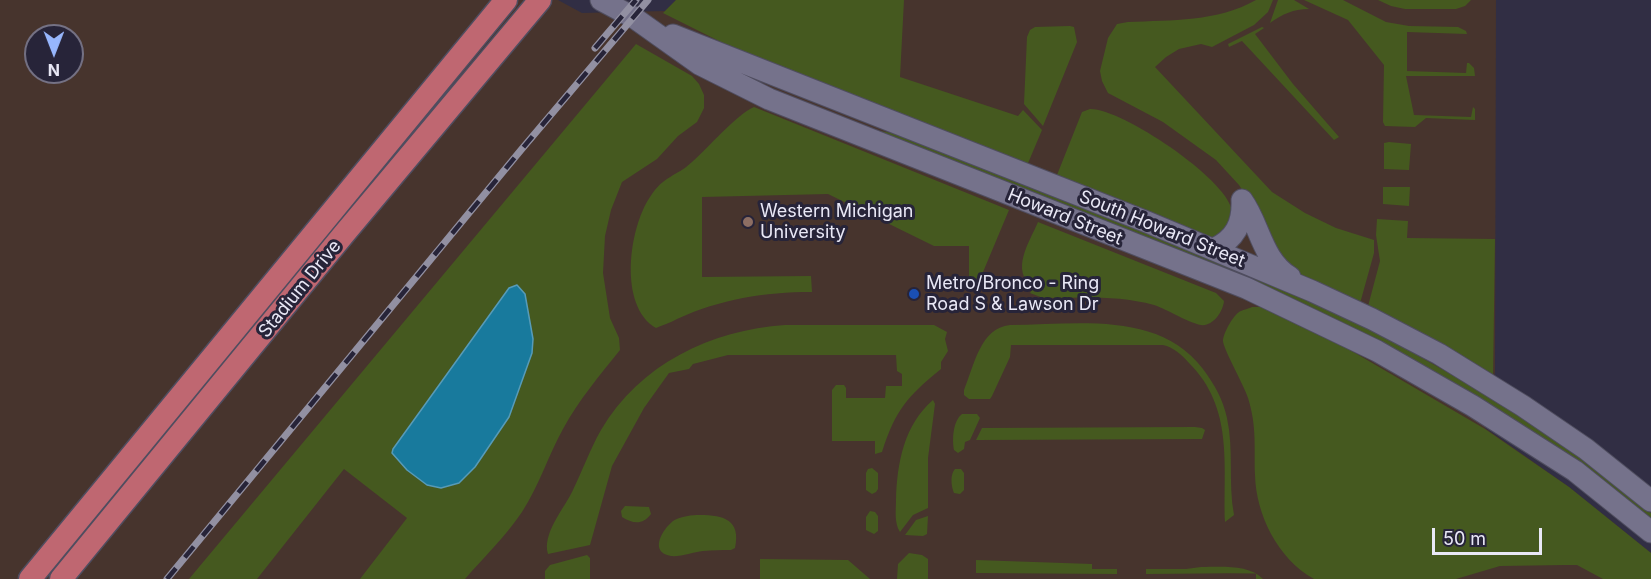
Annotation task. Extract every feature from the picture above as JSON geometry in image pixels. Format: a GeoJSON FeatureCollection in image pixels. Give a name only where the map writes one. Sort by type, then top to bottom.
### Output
{"type":"FeatureCollection","features":[{"type":"Feature","properties":{"kind":"main road","name":"Stadium Drive"},"geometry":{"type":"LineString","coordinates":[[30,579],[506,0]]}},
{"type":"Feature","properties":{"kind":"main road","name":"Stadium Drive"},"geometry":{"type":"LineString","coordinates":[[61,579],[344,234],[540,0]]}},
{"type":"Feature","properties":{"kind":"street","name":"Howard Street"},"geometry":{"type":"LineString","coordinates":[[601,0],[639,22],[699,64],[769,99],[1246,288],[1377,351],[1473,406],[1575,471],[1651,532]]}},
{"type":"Feature","properties":{"kind":"street","name":"South Howard Street"},"geometry":{"type":"LineString","coordinates":[[639,22],[1214,249],[1372,319],[1439,354],[1504,394],[1586,449],[1651,501]]}},
{"type":"Feature","properties":{"kind":"street"},"geometry":{"type":"LineString","coordinates":[[1214,249],[1229,239],[1237,230],[1242,220],[1242,200],[1250,212],[1262,244],[1276,265],[1286,275],[1312,291]]}},
{"type":"Feature","properties":{"kind":"shaded area","name":"Western Michigan University"},"geometry":{"type":"Polygon","coordinates":[[[0,0],[558,0],[582,13],[665,11],[676,0],[1496,0],[1495,372],[1485,428],[1569,487],[1651,553],[1651,579],[0,579],[0,0]]]}},
{"type":"Feature","properties":{"kind":"green space"},"geometry":{"type":"Polygon","coordinates":[[[676,0],[904,0],[900,77],[1018,116],[1023,110],[1042,130],[1026,168],[755,59],[663,13],[676,0]]]}},
{"type":"Feature","properties":{"kind":"green space"},"geometry":{"type":"Polygon","coordinates":[[[1256,0],[1273,0],[1268,12],[1254,25],[1212,47],[1201,44],[1179,49],[1155,67],[1272,192],[1305,213],[1336,228],[1374,240],[1374,253],[1359,307],[1283,266],[1250,202],[1239,185],[1216,160],[1163,122],[1108,93],[1102,81],[1100,71],[1108,38],[1117,24],[1210,16],[1256,0]]]}},
{"type":"Feature","properties":{"kind":"green space"},"geometry":{"type":"Polygon","coordinates":[[[1278,0],[1294,0],[1309,9],[1288,13],[1270,23],[1278,0]]]}},
{"type":"Feature","properties":{"kind":"green space"},"geometry":{"type":"Polygon","coordinates":[[[1304,0],[1343,0],[1386,22],[1409,26],[1458,27],[1466,31],[1467,34],[1407,32],[1407,71],[1466,73],[1467,63],[1469,63],[1474,68],[1475,76],[1406,76],[1414,115],[1471,117],[1473,107],[1475,120],[1426,118],[1415,127],[1385,126],[1383,122],[1384,65],[1348,20],[1304,0]]]}},
{"type":"Feature","properties":{"kind":"green space"},"geometry":{"type":"Polygon","coordinates":[[[1378,0],[1471,0],[1465,6],[1456,9],[1405,9],[1378,0]]]}},
{"type":"Feature","properties":{"kind":"green space"},"geometry":{"type":"Polygon","coordinates":[[[1035,27],[1074,27],[1077,42],[1043,126],[1024,104],[1027,37],[1030,30],[1035,27]]]}},
{"type":"Feature","properties":{"kind":"green space"},"geometry":{"type":"Polygon","coordinates":[[[1264,28],[1255,34],[1293,84],[1339,137],[1334,140],[1242,41],[1229,47],[1228,44],[1264,28]]]}},
{"type":"Feature","properties":{"kind":"green space"},"geometry":{"type":"Polygon","coordinates":[[[636,44],[692,76],[704,95],[704,108],[697,122],[678,136],[657,159],[622,182],[611,210],[605,236],[603,273],[610,318],[619,338],[620,350],[569,418],[528,502],[509,530],[465,579],[360,579],[407,518],[344,469],[257,579],[189,579],[636,44]]]}},
{"type":"Feature","properties":{"kind":"green space"},"geometry":{"type":"Polygon","coordinates":[[[761,85],[873,130],[900,134],[1277,286],[1340,314],[1497,400],[1578,455],[1651,513],[1651,524],[1481,401],[761,85]]]}},
{"type":"Feature","properties":{"kind":"green space"},"geometry":{"type":"Polygon","coordinates":[[[754,107],[1009,210],[978,284],[969,288],[969,246],[934,246],[828,194],[702,197],[702,277],[811,276],[812,292],[777,293],[743,298],[710,306],[656,328],[644,317],[636,303],[632,285],[633,246],[643,211],[660,184],[686,167],[731,124],[754,107]]]}},
{"type":"Feature","properties":{"kind":"green space"},"geometry":{"type":"Polygon","coordinates":[[[1090,109],[1105,112],[1147,132],[1193,164],[1212,181],[1225,196],[1232,210],[1230,223],[1224,231],[1214,240],[1055,180],[1082,112],[1090,109]]]}},
{"type":"Feature","properties":{"kind":"green space"},"geometry":{"type":"Polygon","coordinates":[[[1384,143],[1411,144],[1409,170],[1384,169],[1384,143]]]}},
{"type":"Feature","properties":{"kind":"green space"},"geometry":{"type":"Polygon","coordinates":[[[1383,187],[1410,187],[1409,206],[1383,204],[1383,187]]]}},
{"type":"Feature","properties":{"kind":"green space"},"geometry":{"type":"Polygon","coordinates":[[[1377,219],[1408,221],[1407,238],[1495,239],[1493,381],[1367,310],[1380,261],[1376,235],[1377,219]]]}},
{"type":"Feature","properties":{"kind":"green space"},"geometry":{"type":"Polygon","coordinates":[[[1038,222],[1216,293],[1224,301],[1222,309],[1212,322],[1200,325],[1160,307],[1140,302],[1098,298],[1043,298],[1030,293],[1033,288],[1026,281],[1023,273],[1023,256],[1038,222]]]}},
{"type":"Feature","properties":{"kind":"green space"},"geometry":{"type":"Polygon","coordinates":[[[1262,307],[1338,343],[1485,429],[1569,487],[1651,553],[1651,579],[1603,579],[1577,565],[1500,566],[1456,579],[1314,579],[1290,560],[1280,548],[1265,520],[1256,490],[1251,408],[1223,340],[1234,317],[1240,311],[1262,307]]]}},
{"type":"Feature","properties":{"kind":"green space"},"geometry":{"type":"Polygon","coordinates":[[[1088,323],[1114,325],[1140,329],[1163,337],[1184,350],[1203,369],[1218,393],[1225,411],[1229,430],[1234,515],[1225,522],[1225,458],[1220,418],[1203,380],[1180,354],[1163,345],[1011,345],[1010,357],[990,399],[969,399],[964,395],[964,390],[979,350],[992,333],[1010,325],[1088,323]]]}},
{"type":"Feature","properties":{"kind":"green space"},"geometry":{"type":"Polygon","coordinates":[[[785,325],[934,325],[947,332],[945,339],[948,351],[941,362],[941,369],[904,405],[892,425],[882,452],[875,454],[875,441],[832,441],[832,390],[836,385],[844,385],[846,398],[885,398],[886,386],[902,386],[902,374],[897,371],[896,355],[728,355],[693,364],[689,369],[669,373],[644,408],[612,466],[590,545],[548,554],[548,538],[554,522],[572,492],[597,437],[617,407],[636,386],[657,369],[705,343],[757,328],[785,325]]]}},
{"type":"Feature","properties":{"kind":"green space"},"geometry":{"type":"Polygon","coordinates":[[[933,400],[935,404],[928,458],[928,508],[913,515],[900,532],[896,512],[900,459],[915,421],[933,400]]]}},
{"type":"Feature","properties":{"kind":"green space"},"geometry":{"type":"Polygon","coordinates":[[[962,414],[977,414],[980,418],[970,440],[965,442],[964,449],[958,453],[954,450],[953,436],[957,421],[962,414]]]}},
{"type":"Feature","properties":{"kind":"green space"},"geometry":{"type":"Polygon","coordinates":[[[1195,427],[1205,430],[1202,439],[976,440],[982,428],[1195,427]]]}},
{"type":"Feature","properties":{"kind":"green space"},"geometry":{"type":"Polygon","coordinates":[[[872,468],[878,473],[878,489],[872,494],[866,490],[866,473],[872,468]]]}},
{"type":"Feature","properties":{"kind":"green space"},"geometry":{"type":"Polygon","coordinates":[[[955,469],[961,469],[964,473],[964,490],[960,494],[954,493],[952,487],[955,469]]]}},
{"type":"Feature","properties":{"kind":"green space"},"geometry":{"type":"Polygon","coordinates":[[[625,506],[649,507],[651,514],[641,522],[630,521],[622,517],[621,511],[625,506]]]}},
{"type":"Feature","properties":{"kind":"green space"},"geometry":{"type":"Polygon","coordinates":[[[870,511],[875,512],[878,516],[878,531],[874,534],[866,530],[866,517],[870,511]]]}},
{"type":"Feature","properties":{"kind":"green space"},"geometry":{"type":"Polygon","coordinates":[[[700,515],[716,516],[729,521],[735,531],[735,548],[675,556],[664,554],[660,550],[662,535],[673,521],[700,515]]]}},
{"type":"Feature","properties":{"kind":"green space"},"geometry":{"type":"Polygon","coordinates":[[[928,516],[927,534],[923,536],[905,535],[916,520],[928,516]]]}},
{"type":"Feature","properties":{"kind":"green space"},"geometry":{"type":"Polygon","coordinates":[[[909,553],[922,555],[928,559],[928,579],[897,579],[898,564],[909,553]]]}},
{"type":"Feature","properties":{"kind":"green space"},"geometry":{"type":"Polygon","coordinates":[[[587,555],[590,558],[590,579],[545,579],[545,571],[550,565],[587,555]]]}},
{"type":"Feature","properties":{"kind":"green space"},"geometry":{"type":"Polygon","coordinates":[[[760,559],[848,560],[870,579],[760,579],[760,559]]]}},
{"type":"Feature","properties":{"kind":"green space"},"geometry":{"type":"Polygon","coordinates":[[[976,560],[1092,564],[1092,569],[1117,569],[1117,574],[976,573],[976,560]]]}},
{"type":"Feature","properties":{"kind":"green space"},"geometry":{"type":"Polygon","coordinates":[[[1234,567],[1255,573],[1146,574],[1146,569],[1234,567]]]}},
{"type":"Feature","properties":{"kind":"water"},"geometry":{"type":"Polygon","coordinates":[[[517,285],[525,294],[533,339],[532,353],[509,417],[475,467],[459,483],[441,488],[427,485],[407,470],[392,453],[393,449],[509,288],[517,285]]]}},
{"type":"Feature","properties":{"kind":"railway"},"geometry":{"type":"LineString","coordinates":[[595,48],[636,0]]}},
{"type":"Feature","properties":{"kind":"railway"},"geometry":{"type":"LineString","coordinates":[[167,579],[521,150],[648,0]]}},
{"type":"Feature","properties":{"kind":"place","name":"Western Michigan University"},"geometry":{"type":"Point","coordinates":[748,222]}},
{"type":"Feature","properties":{"kind":"place","name":"Metro/Bronco - Ring Road S & Lawson Dr"},"geometry":{"type":"Point","coordinates":[914,294]}}]}
